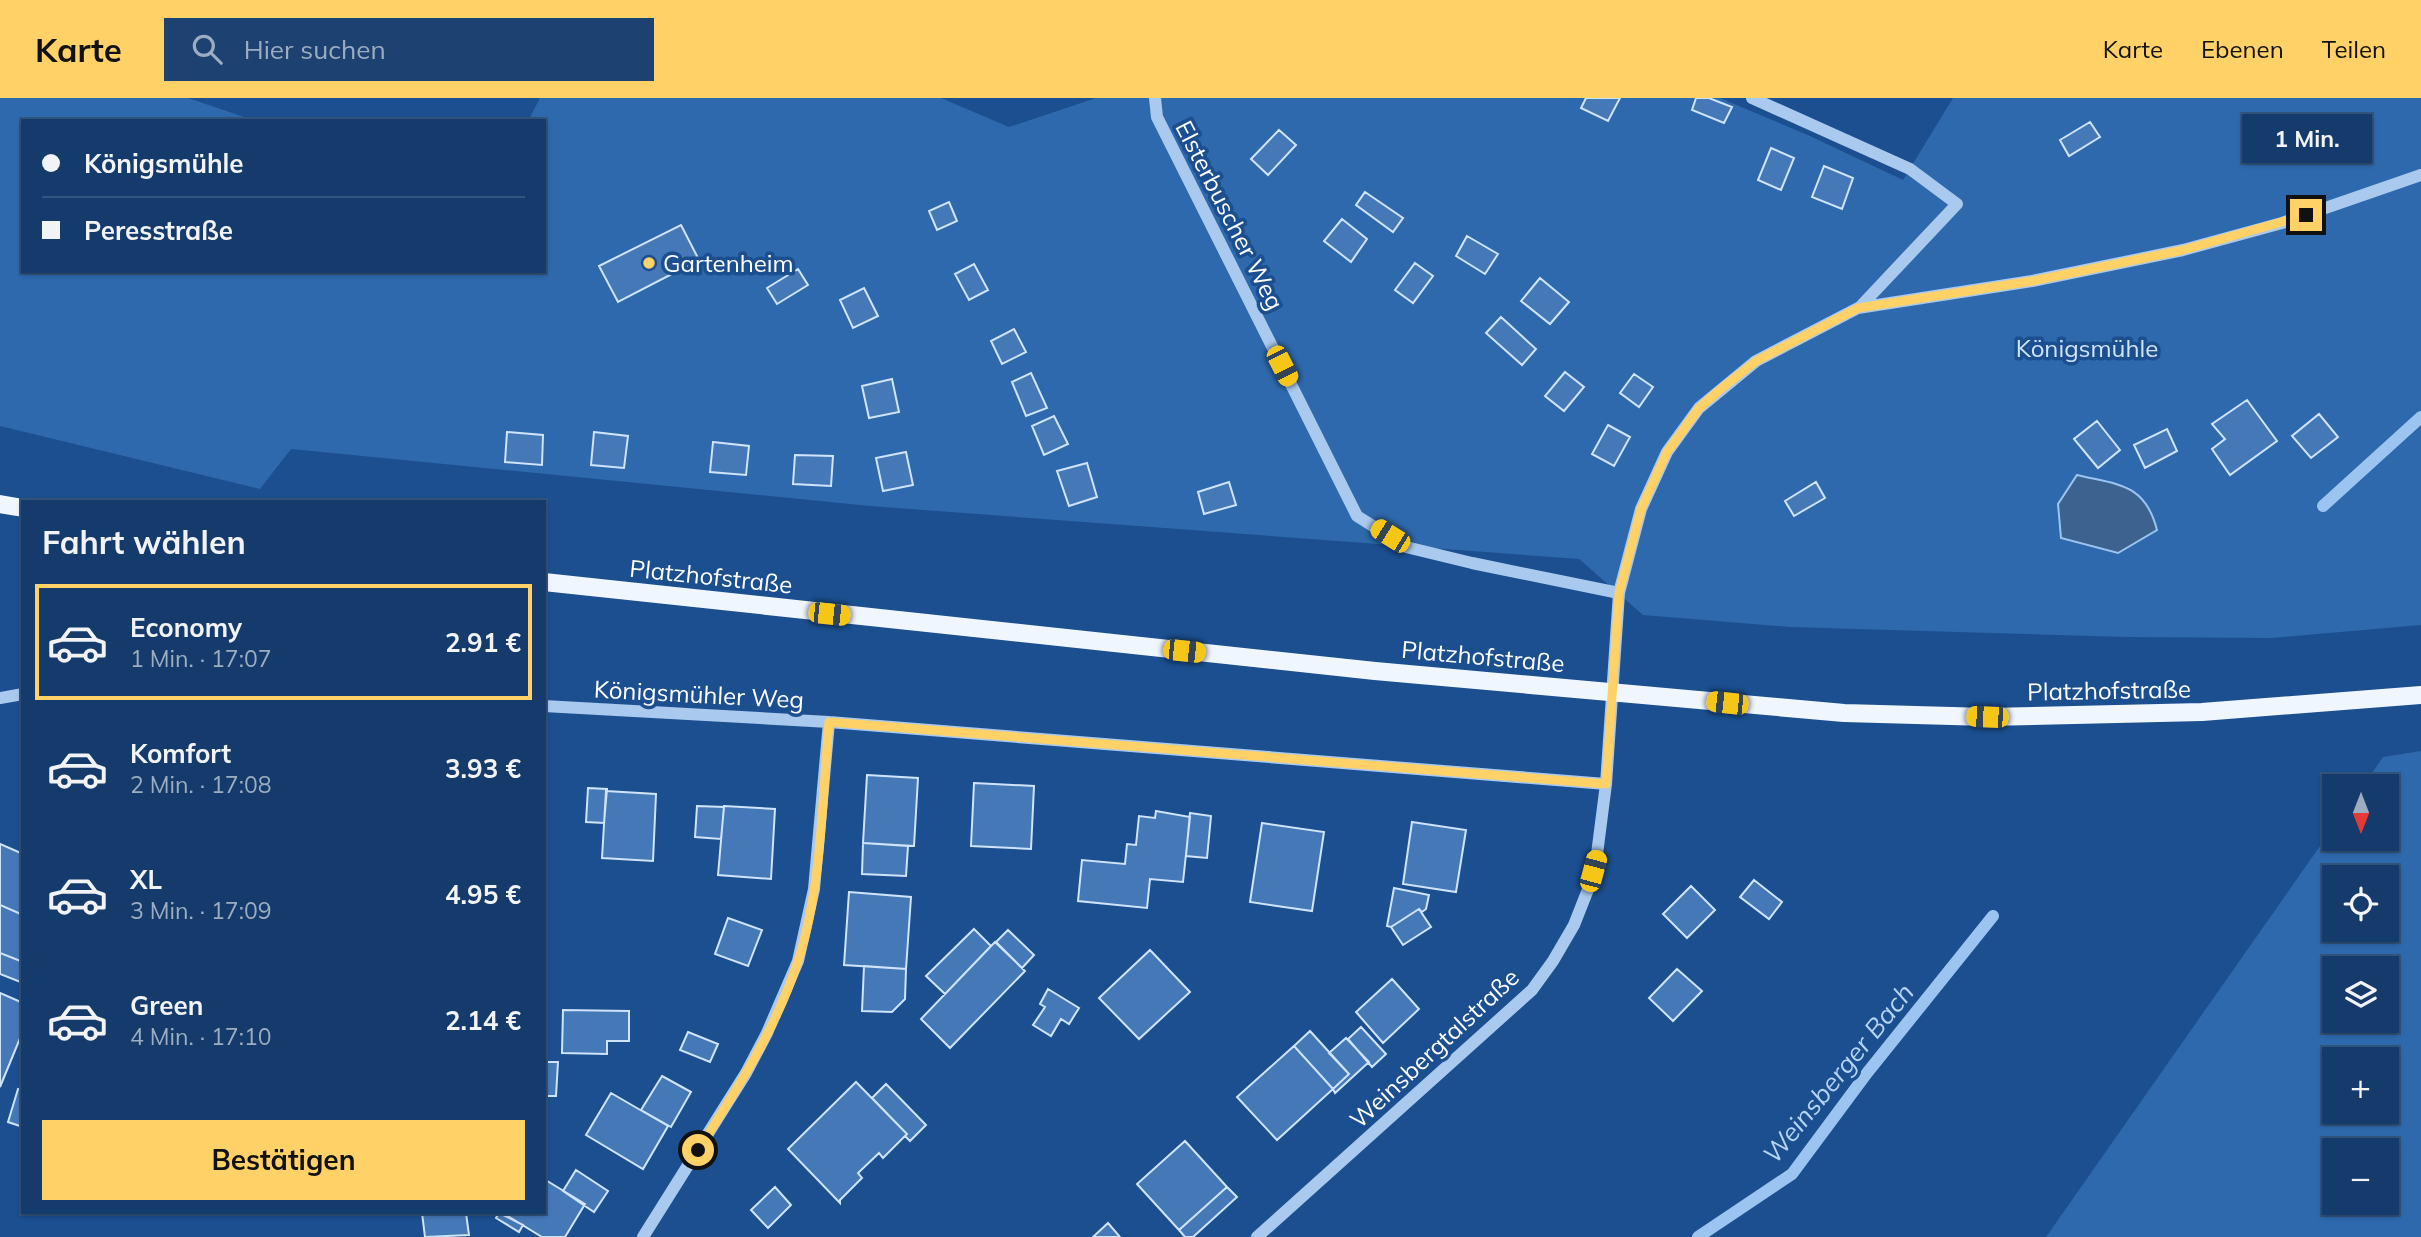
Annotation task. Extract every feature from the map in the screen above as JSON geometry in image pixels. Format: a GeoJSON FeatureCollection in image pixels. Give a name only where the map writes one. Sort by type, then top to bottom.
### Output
{"type":"FeatureCollection","features":[{"type":"Feature","properties":{"kind":"main road"},"geometry":{"type":"LineString","coordinates":[[0,504],[21,508]]}},
{"type":"Feature","properties":{"kind":"main road","name":"Platzhofstraße"},"geometry":{"type":"LineString","coordinates":[[546,582],[1375,671],[1844,713],[1987,717],[2202,712],[2421,695]]}},
{"type":"Feature","properties":{"kind":"street","name":"Elsterbuscher Weg"},"geometry":{"type":"LineString","coordinates":[[1155,98],[1157,117],[1357,516],[1406,547],[1619,593]]}},
{"type":"Feature","properties":{"kind":"street"},"geometry":{"type":"LineString","coordinates":[[1752,98],[1910,169],[1957,204],[1858,308]]}},
{"type":"Feature","properties":{"kind":"street"},"geometry":{"type":"LineString","coordinates":[[1858,308],[2032,281],[2183,250],[2282,223],[2421,175]]}},
{"type":"Feature","properties":{"kind":"street","name":"Weinsbergtalstraße"},"geometry":{"type":"LineString","coordinates":[[1257,1237],[1532,990],[1553,961],[1574,925],[1588,887],[1601,827],[1606,784],[1619,593],[1641,509],[1667,452],[1699,408],[1756,361],[1858,308]]}},
{"type":"Feature","properties":{"kind":"street"},"geometry":{"type":"LineString","coordinates":[[0,698],[21,694]]}},
{"type":"Feature","properties":{"kind":"street","name":"Königsmühler Weg"},"geometry":{"type":"LineString","coordinates":[[546,706],[829,722],[1606,784]]}},
{"type":"Feature","properties":{"kind":"street"},"geometry":{"type":"LineString","coordinates":[[643,1237],[746,1073],[767,1033],[798,961],[814,889],[829,722]]}},
{"type":"Feature","properties":{"kind":"green space","name":"Königsmühle"},"geometry":{"type":"Polygon","coordinates":[[[0,98],[188,98],[250,119],[21,119],[21,273],[546,273],[546,119],[529,119],[540,98],[941,98],[1009,127],[1096,98],[1720,98],[1810,136],[1903,180],[1953,98],[2421,98],[2421,625],[2272,638],[2127,637],[1790,627],[1643,615],[1579,559],[870,506],[291,449],[260,489],[0,426],[0,98]]]}},
{"type":"Feature","properties":{"kind":"green space"},"geometry":{"type":"Polygon","coordinates":[[[2421,751],[2421,1237],[2046,1237],[2322,843],[2322,851],[2399,851],[2399,774],[2371,774],[2383,757],[2421,751]]]}},
{"type":"Feature","properties":{"kind":"shaded area"},"geometry":{"type":"Polygon","coordinates":[[[2077,475],[2117,484],[2137,495],[2152,515],[2157,530],[2118,553],[2061,538],[2058,504],[2077,475]]]}},
{"type":"Feature","properties":{"kind":"building"},"geometry":{"type":"Polygon","coordinates":[[[1586,98],[1620,98],[1608,121],[1581,108],[1586,98]]]}},
{"type":"Feature","properties":{"kind":"building"},"geometry":{"type":"Polygon","coordinates":[[[1696,98],[1709,98],[1732,107],[1724,123],[1692,110],[1696,98]]]}},
{"type":"Feature","properties":{"kind":"building"},"geometry":{"type":"Polygon","coordinates":[[[2090,122],[2100,137],[2069,156],[2060,140],[2090,122]]]}},
{"type":"Feature","properties":{"kind":"building"},"geometry":{"type":"Polygon","coordinates":[[[1279,130],[1296,145],[1268,175],[1251,159],[1279,130]]]}},
{"type":"Feature","properties":{"kind":"building"},"geometry":{"type":"Polygon","coordinates":[[[1771,148],[1794,158],[1781,190],[1758,180],[1771,148]]]}},
{"type":"Feature","properties":{"kind":"building"},"geometry":{"type":"Polygon","coordinates":[[[1824,166],[1853,178],[1842,209],[1812,197],[1824,166]]]}},
{"type":"Feature","properties":{"kind":"building"},"geometry":{"type":"Polygon","coordinates":[[[1365,192],[1403,218],[1393,232],[1356,205],[1365,192]]]}},
{"type":"Feature","properties":{"kind":"building"},"geometry":{"type":"Polygon","coordinates":[[[949,202],[957,221],[937,230],[929,211],[949,202]]]}},
{"type":"Feature","properties":{"kind":"building"},"geometry":{"type":"Polygon","coordinates":[[[1342,219],[1367,239],[1351,262],[1324,241],[1342,219]]]}},
{"type":"Feature","properties":{"kind":"building","name":"Gartenheim"},"geometry":{"type":"Polygon","coordinates":[[[681,225],[699,260],[618,302],[599,266],[681,225]]]}},
{"type":"Feature","properties":{"kind":"building"},"geometry":{"type":"Polygon","coordinates":[[[1467,236],[1498,254],[1485,274],[1456,256],[1467,236]]]}},
{"type":"Feature","properties":{"kind":"building"},"geometry":{"type":"Polygon","coordinates":[[[1415,263],[1433,276],[1413,303],[1395,290],[1415,263]]]}},
{"type":"Feature","properties":{"kind":"building"},"geometry":{"type":"Polygon","coordinates":[[[974,264],[988,290],[969,300],[955,274],[974,264]]]}},
{"type":"Feature","properties":{"kind":"building"},"geometry":{"type":"Polygon","coordinates":[[[798,269],[808,285],[777,304],[767,288],[798,269]]]}},
{"type":"Feature","properties":{"kind":"building"},"geometry":{"type":"Polygon","coordinates":[[[1540,278],[1569,302],[1550,324],[1521,301],[1540,278]]]}},
{"type":"Feature","properties":{"kind":"building"},"geometry":{"type":"Polygon","coordinates":[[[864,288],[878,316],[853,328],[840,300],[864,288]]]}},
{"type":"Feature","properties":{"kind":"building"},"geometry":{"type":"Polygon","coordinates":[[[1501,317],[1536,349],[1522,365],[1486,333],[1501,317]]]}},
{"type":"Feature","properties":{"kind":"building"},"geometry":{"type":"Polygon","coordinates":[[[1014,329],[1026,352],[1002,364],[991,341],[1014,329]]]}},
{"type":"Feature","properties":{"kind":"building"},"geometry":{"type":"Polygon","coordinates":[[[1565,372],[1584,387],[1564,411],[1545,396],[1565,372]]]}},
{"type":"Feature","properties":{"kind":"building"},"geometry":{"type":"Polygon","coordinates":[[[1031,373],[1047,408],[1026,416],[1012,382],[1031,373]]]}},
{"type":"Feature","properties":{"kind":"building"},"geometry":{"type":"Polygon","coordinates":[[[1634,374],[1653,387],[1639,407],[1620,393],[1634,374]]]}},
{"type":"Feature","properties":{"kind":"building"},"geometry":{"type":"Polygon","coordinates":[[[892,379],[899,412],[869,418],[862,386],[892,379]]]}},
{"type":"Feature","properties":{"kind":"building"},"geometry":{"type":"Polygon","coordinates":[[[2247,400],[2277,441],[2230,475],[2212,449],[2225,439],[2212,424],[2247,400]]]}},
{"type":"Feature","properties":{"kind":"building"},"geometry":{"type":"Polygon","coordinates":[[[2319,414],[2338,437],[2311,458],[2292,436],[2319,414]]]}},
{"type":"Feature","properties":{"kind":"building"},"geometry":{"type":"Polygon","coordinates":[[[1054,416],[1068,444],[1044,455],[1032,426],[1054,416]]]}},
{"type":"Feature","properties":{"kind":"building"},"geometry":{"type":"Polygon","coordinates":[[[2097,421],[2120,450],[2098,468],[2074,439],[2097,421]]]}},
{"type":"Feature","properties":{"kind":"building"},"geometry":{"type":"Polygon","coordinates":[[[1608,425],[1630,437],[1614,466],[1592,454],[1608,425]]]}},
{"type":"Feature","properties":{"kind":"building"},"geometry":{"type":"Polygon","coordinates":[[[2167,429],[2177,451],[2145,468],[2134,445],[2167,429]]]}},
{"type":"Feature","properties":{"kind":"building"},"geometry":{"type":"Polygon","coordinates":[[[507,432],[543,435],[542,465],[505,462],[507,432]]]}},
{"type":"Feature","properties":{"kind":"building"},"geometry":{"type":"Polygon","coordinates":[[[594,432],[628,436],[624,468],[591,465],[594,432]]]}},
{"type":"Feature","properties":{"kind":"building"},"geometry":{"type":"Polygon","coordinates":[[[713,442],[749,446],[746,475],[710,472],[713,442]]]}},
{"type":"Feature","properties":{"kind":"building"},"geometry":{"type":"Polygon","coordinates":[[[906,452],[913,485],[883,491],[876,458],[906,452]]]}},
{"type":"Feature","properties":{"kind":"building"},"geometry":{"type":"Polygon","coordinates":[[[795,455],[833,456],[831,486],[793,484],[795,455]]]}},
{"type":"Feature","properties":{"kind":"building"},"geometry":{"type":"Polygon","coordinates":[[[1087,463],[1097,497],[1069,506],[1057,471],[1087,463]]]}},
{"type":"Feature","properties":{"kind":"building"},"geometry":{"type":"Polygon","coordinates":[[[1229,482],[1236,505],[1204,514],[1198,492],[1229,482]]]}},
{"type":"Feature","properties":{"kind":"building"},"geometry":{"type":"Polygon","coordinates":[[[1816,482],[1825,498],[1794,516],[1785,501],[1816,482]]]}},
{"type":"Feature","properties":{"kind":"building"},"geometry":{"type":"Polygon","coordinates":[[[867,775],[918,778],[914,846],[863,843],[867,775]]]}},
{"type":"Feature","properties":{"kind":"building"},"geometry":{"type":"Polygon","coordinates":[[[974,783],[1034,786],[1031,849],[971,846],[974,783]]]}},
{"type":"Feature","properties":{"kind":"building"},"geometry":{"type":"Polygon","coordinates":[[[588,788],[607,789],[604,823],[586,822],[588,788]]]}},
{"type":"Feature","properties":{"kind":"building"},"geometry":{"type":"Polygon","coordinates":[[[606,791],[656,794],[653,861],[602,858],[606,791]]]}},
{"type":"Feature","properties":{"kind":"building"},"geometry":{"type":"Polygon","coordinates":[[[697,806],[724,807],[721,839],[695,837],[697,806]]]}},
{"type":"Feature","properties":{"kind":"building"},"geometry":{"type":"Polygon","coordinates":[[[724,806],[775,809],[771,879],[718,875],[724,806]]]}},
{"type":"Feature","properties":{"kind":"building"},"geometry":{"type":"Polygon","coordinates":[[[1156,811],[1190,817],[1183,882],[1150,879],[1147,908],[1078,901],[1082,860],[1125,864],[1127,844],[1136,845],[1139,816],[1155,818],[1156,811]]]}},
{"type":"Feature","properties":{"kind":"building"},"geometry":{"type":"Polygon","coordinates":[[[1190,813],[1211,816],[1207,858],[1186,856],[1190,813]]]}},
{"type":"Feature","properties":{"kind":"building"},"geometry":{"type":"Polygon","coordinates":[[[1412,822],[1466,830],[1456,892],[1403,884],[1412,822]]]}},
{"type":"Feature","properties":{"kind":"building"},"geometry":{"type":"Polygon","coordinates":[[[1262,823],[1324,832],[1312,911],[1250,902],[1262,823]]]}},
{"type":"Feature","properties":{"kind":"building"},"geometry":{"type":"Polygon","coordinates":[[[863,843],[908,846],[906,876],[862,874],[863,843]]]}},
{"type":"Feature","properties":{"kind":"building"},"geometry":{"type":"Polygon","coordinates":[[[0,844],[21,853],[21,914],[0,905],[0,844]]]}},
{"type":"Feature","properties":{"kind":"building"},"geometry":{"type":"Polygon","coordinates":[[[1754,880],[1782,902],[1769,919],[1740,897],[1754,880]]]}},
{"type":"Feature","properties":{"kind":"building"},"geometry":{"type":"Polygon","coordinates":[[[1691,886],[1715,910],[1687,938],[1663,914],[1691,886]]]}},
{"type":"Feature","properties":{"kind":"building"},"geometry":{"type":"Polygon","coordinates":[[[1394,888],[1429,895],[1426,909],[1422,912],[1419,909],[1391,927],[1387,926],[1394,888]]]}},
{"type":"Feature","properties":{"kind":"building"},"geometry":{"type":"Polygon","coordinates":[[[849,892],[911,897],[906,969],[844,965],[849,892]]]}},
{"type":"Feature","properties":{"kind":"building"},"geometry":{"type":"Polygon","coordinates":[[[0,905],[21,914],[21,961],[0,953],[0,905]]]}},
{"type":"Feature","properties":{"kind":"building"},"geometry":{"type":"Polygon","coordinates":[[[1419,909],[1431,927],[1403,945],[1391,927],[1419,909]]]}},
{"type":"Feature","properties":{"kind":"building"},"geometry":{"type":"Polygon","coordinates":[[[728,918],[762,930],[748,966],[715,954],[728,918]]]}},
{"type":"Feature","properties":{"kind":"building"},"geometry":{"type":"Polygon","coordinates":[[[974,929],[991,946],[945,994],[926,976],[974,929]]]}},
{"type":"Feature","properties":{"kind":"building"},"geometry":{"type":"Polygon","coordinates":[[[1008,930],[1034,955],[1022,968],[996,942],[1008,930]]]}},
{"type":"Feature","properties":{"kind":"building"},"geometry":{"type":"Polygon","coordinates":[[[995,942],[1025,971],[950,1048],[921,1019],[995,942]]]}},
{"type":"Feature","properties":{"kind":"building"},"geometry":{"type":"Polygon","coordinates":[[[1150,950],[1190,992],[1139,1039],[1099,998],[1150,950]]]}},
{"type":"Feature","properties":{"kind":"building"},"geometry":{"type":"Polygon","coordinates":[[[0,953],[21,961],[21,982],[0,974],[0,953]]]}},
{"type":"Feature","properties":{"kind":"building"},"geometry":{"type":"Polygon","coordinates":[[[864,966],[906,969],[905,999],[892,1012],[862,1011],[864,966]]]}},
{"type":"Feature","properties":{"kind":"building"},"geometry":{"type":"Polygon","coordinates":[[[1677,969],[1702,991],[1673,1021],[1649,998],[1677,969]]]}},
{"type":"Feature","properties":{"kind":"building"},"geometry":{"type":"Polygon","coordinates":[[[1392,979],[1419,1009],[1383,1043],[1356,1012],[1392,979]]]}},
{"type":"Feature","properties":{"kind":"building"},"geometry":{"type":"Polygon","coordinates":[[[1048,989],[1079,1008],[1069,1024],[1061,1019],[1051,1036],[1033,1025],[1045,1007],[1040,1004],[1048,989]]]}},
{"type":"Feature","properties":{"kind":"building"},"geometry":{"type":"Polygon","coordinates":[[[0,993],[21,1002],[21,1036],[0,1087],[0,993]]]}},
{"type":"Feature","properties":{"kind":"building"},"geometry":{"type":"Polygon","coordinates":[[[563,1010],[629,1011],[629,1041],[607,1041],[607,1054],[562,1053],[563,1010]]]}},
{"type":"Feature","properties":{"kind":"building"},"geometry":{"type":"Polygon","coordinates":[[[1361,1027],[1386,1054],[1372,1067],[1348,1039],[1361,1027]]]}},
{"type":"Feature","properties":{"kind":"building"},"geometry":{"type":"Polygon","coordinates":[[[1310,1031],[1349,1074],[1333,1089],[1294,1046],[1310,1031]]]}},
{"type":"Feature","properties":{"kind":"building"},"geometry":{"type":"Polygon","coordinates":[[[688,1032],[718,1044],[710,1062],[680,1050],[688,1032]]]}},
{"type":"Feature","properties":{"kind":"building"},"geometry":{"type":"Polygon","coordinates":[[[1346,1038],[1369,1062],[1335,1093],[1333,1089],[1349,1074],[1329,1053],[1346,1038]]]}},
{"type":"Feature","properties":{"kind":"building"},"geometry":{"type":"Polygon","coordinates":[[[1294,1046],[1333,1089],[1277,1140],[1237,1097],[1294,1046]]]}},
{"type":"Feature","properties":{"kind":"building"},"geometry":{"type":"Polygon","coordinates":[[[546,1062],[558,1062],[556,1096],[546,1096],[546,1062]]]}},
{"type":"Feature","properties":{"kind":"building"},"geometry":{"type":"Polygon","coordinates":[[[662,1076],[691,1092],[671,1127],[641,1110],[662,1076]]]}},
{"type":"Feature","properties":{"kind":"building"},"geometry":{"type":"Polygon","coordinates":[[[856,1082],[907,1134],[883,1158],[879,1153],[858,1173],[862,1178],[840,1203],[788,1149],[856,1082]]]}},
{"type":"Feature","properties":{"kind":"building"},"geometry":{"type":"Polygon","coordinates":[[[886,1084],[926,1125],[910,1141],[905,1136],[907,1134],[872,1098],[886,1084]]]}},
{"type":"Feature","properties":{"kind":"building"},"geometry":{"type":"Polygon","coordinates":[[[18,1089],[21,1090],[21,1126],[8,1122],[18,1089]]]}},
{"type":"Feature","properties":{"kind":"building"},"geometry":{"type":"Polygon","coordinates":[[[611,1093],[668,1126],[643,1169],[586,1135],[611,1093]]]}},
{"type":"Feature","properties":{"kind":"building"},"geometry":{"type":"Polygon","coordinates":[[[1185,1141],[1227,1187],[1179,1230],[1137,1184],[1185,1141]]]}},
{"type":"Feature","properties":{"kind":"building"},"geometry":{"type":"Polygon","coordinates":[[[576,1170],[608,1191],[594,1212],[563,1191],[576,1170]]]}},
{"type":"Feature","properties":{"kind":"building"},"geometry":{"type":"Polygon","coordinates":[[[546,1180],[585,1204],[565,1237],[542,1237],[505,1214],[546,1214],[546,1180]]]}},
{"type":"Feature","properties":{"kind":"building"},"geometry":{"type":"Polygon","coordinates":[[[775,1187],[791,1205],[768,1228],[751,1210],[775,1187]]]}},
{"type":"Feature","properties":{"kind":"building"},"geometry":{"type":"Polygon","coordinates":[[[1227,1187],[1237,1197],[1193,1237],[1185,1237],[1179,1230],[1227,1187]]]}},
{"type":"Feature","properties":{"kind":"building"},"geometry":{"type":"Polygon","coordinates":[[[422,1214],[466,1214],[469,1235],[425,1237],[422,1214]]]}},
{"type":"Feature","properties":{"kind":"building"},"geometry":{"type":"Polygon","coordinates":[[[501,1214],[523,1225],[519,1232],[496,1218],[501,1214]]]}},
{"type":"Feature","properties":{"kind":"building"},"geometry":{"type":"Polygon","coordinates":[[[1108,1223],[1120,1237],[1093,1237],[1108,1223]]]}},
{"type":"Feature","properties":{"kind":"waterway","name":"Weinsberger Bach"},"geometry":{"type":"LineString","coordinates":[[2323,506],[2421,417]]}},
{"type":"Feature","properties":{"kind":"waterway","name":"Weinsberger Bach"},"geometry":{"type":"LineString","coordinates":[[1698,1237],[1792,1174],[1867,1073],[1993,916]]}},
{"type":"Feature","properties":{"kind":"place","name":"Gartenheim"},"geometry":{"type":"Point","coordinates":[649,263]}},
{"type":"Feature","properties":{"kind":"route"},"geometry":{"type":"LineString","coordinates":[[698,1150],[757,1053],[798,961],[814,889],[829,722],[1606,784],[1619,593],[1641,509],[1667,452],[1699,408],[1722,388],[1756,361],[1858,308],[2032,281],[2183,250],[2306,215]]}}]}
